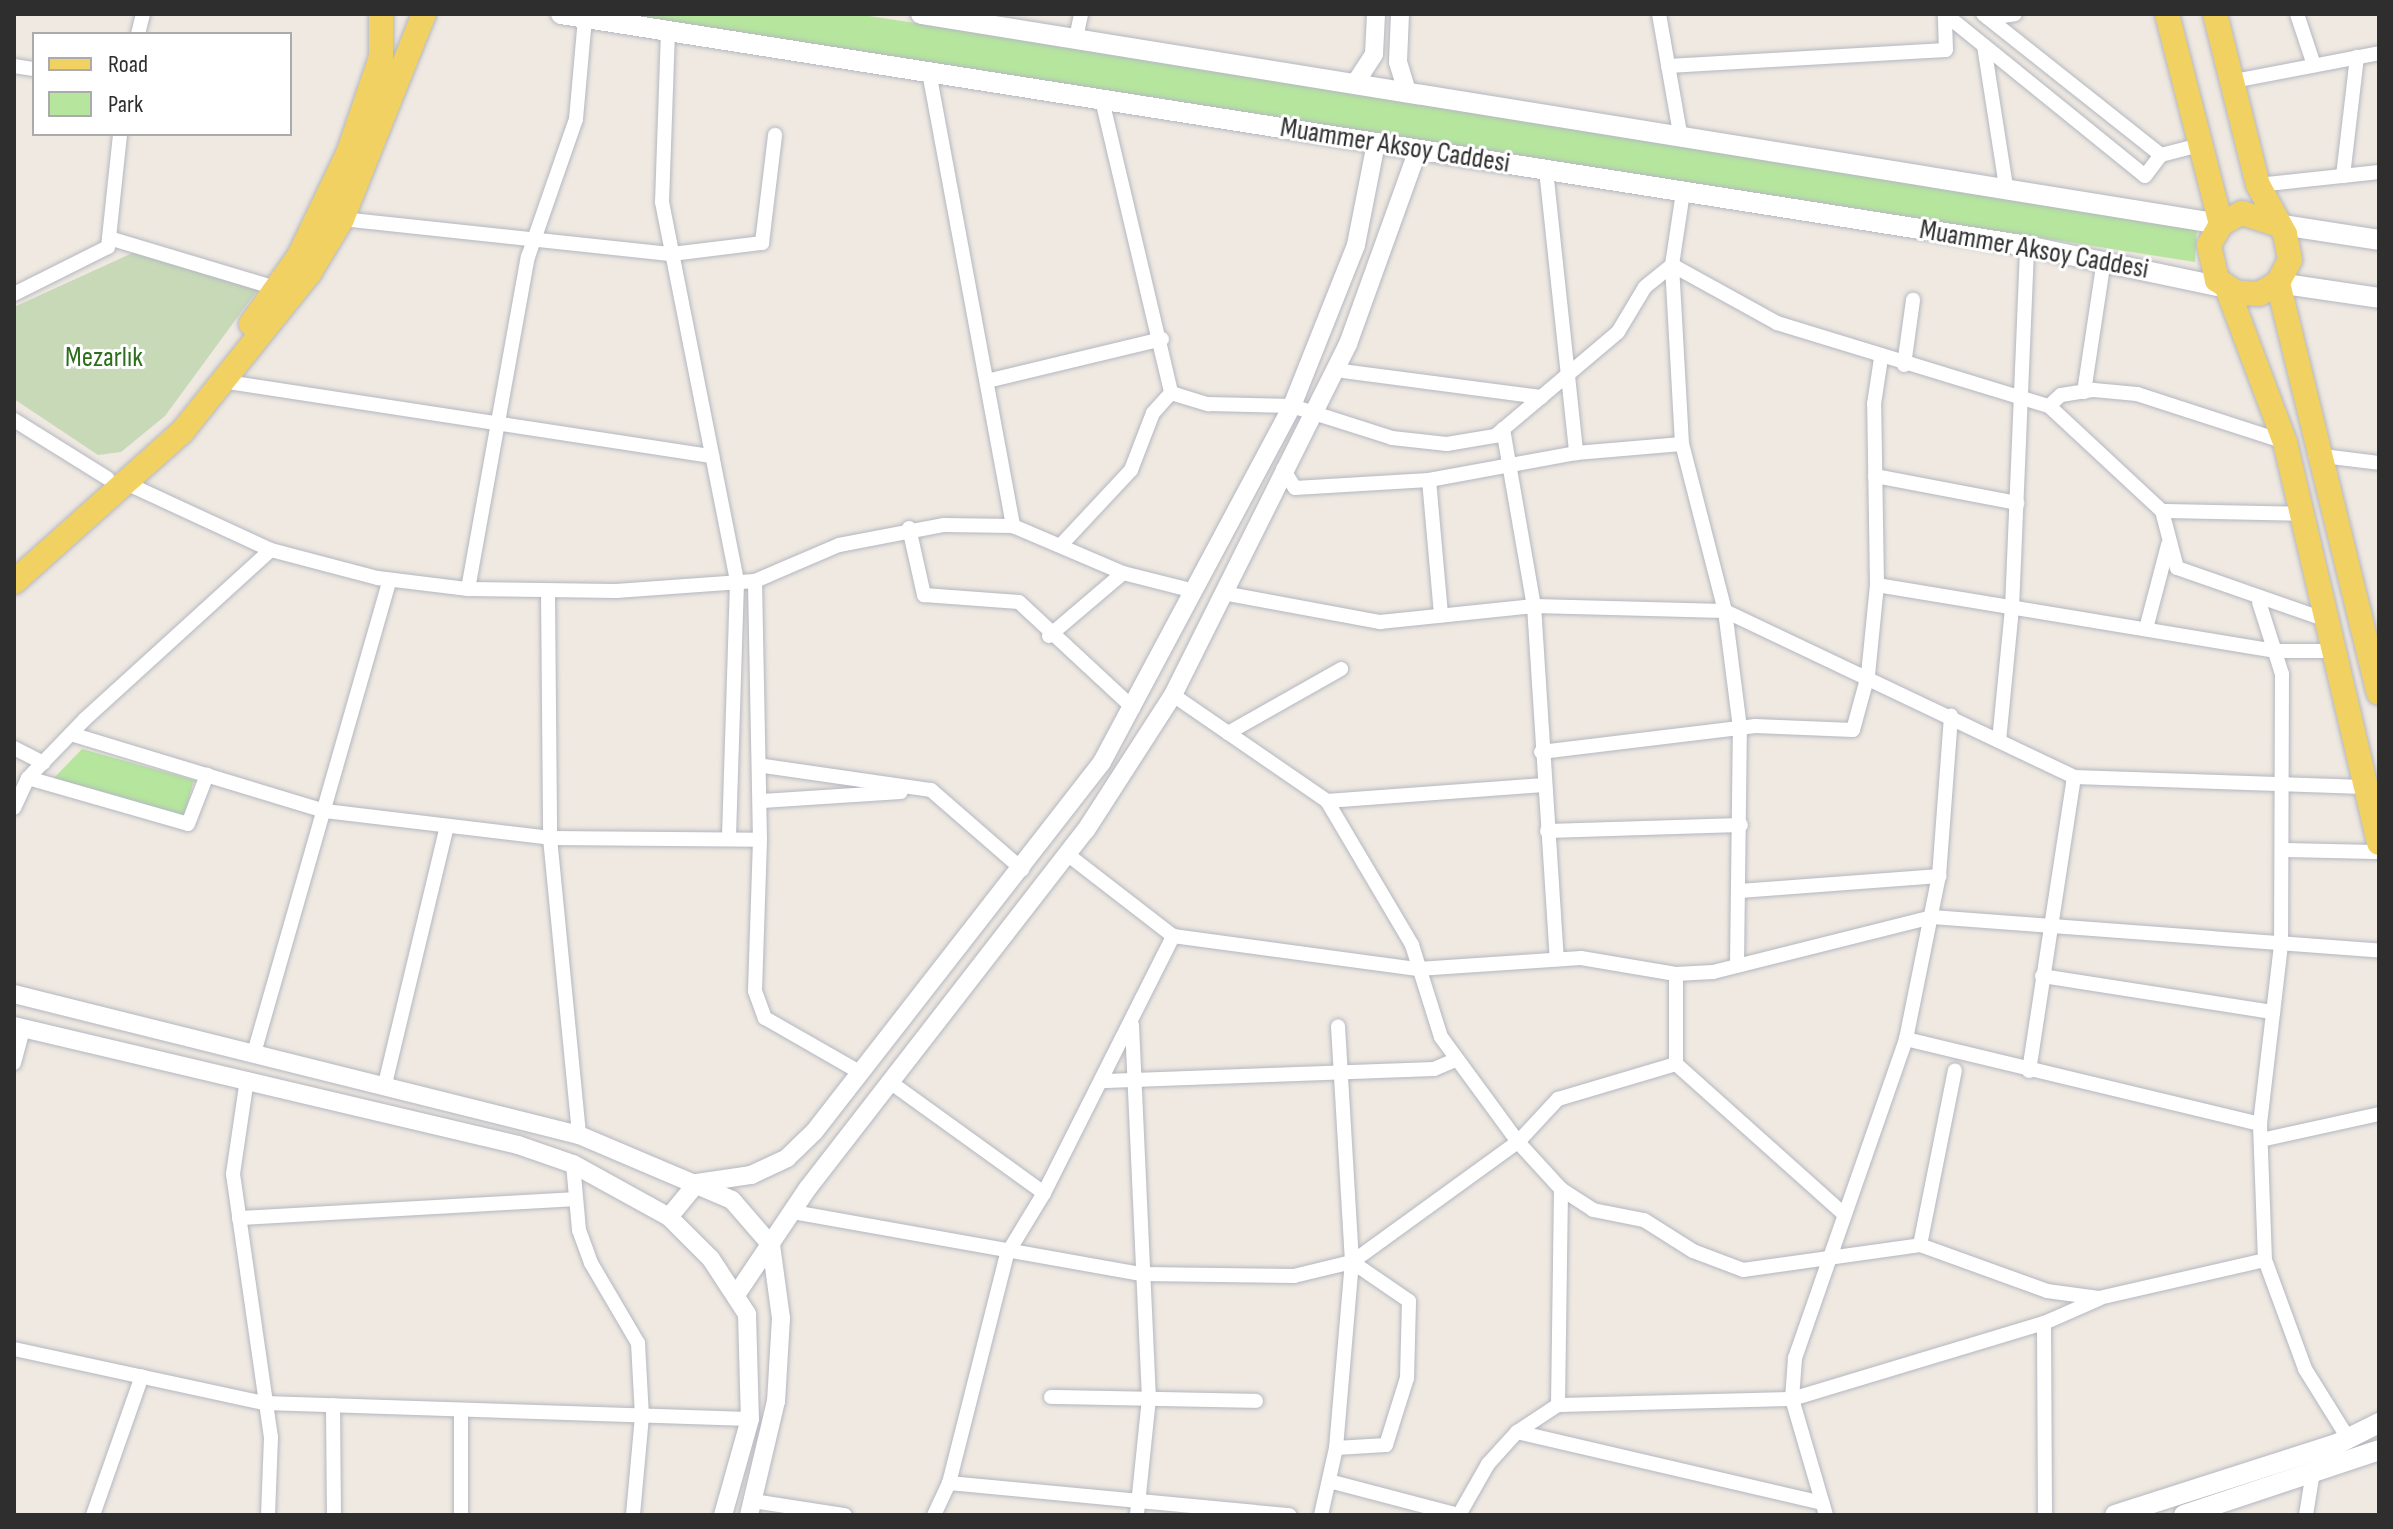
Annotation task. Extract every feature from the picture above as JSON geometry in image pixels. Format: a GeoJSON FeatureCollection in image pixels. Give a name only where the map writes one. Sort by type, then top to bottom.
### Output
{"type":"FeatureCollection","features":[{"type":"Feature","properties":{"kind":"main road"},"geometry":{"type":"LineString","coordinates":[[14,582],[117,480],[171,421],[276,288],[349,151],[381,57],[381,14]]}},
{"type":"Feature","properties":{"kind":"main road"},"geometry":{"type":"LineString","coordinates":[[14,561],[117,480],[227,382],[342,219],[424,14]]}},
{"type":"Feature","properties":{"kind":"main road","name":"Muammer Aksoy Caddesi"},"geometry":{"type":"LineString","coordinates":[[561,14],[2027,246],[2227,288]]}},
{"type":"Feature","properties":{"kind":"main road","name":"Muammer Aksoy Caddesi"},"geometry":{"type":"LineString","coordinates":[[921,14],[1680,133],[2221,224]]}},
{"type":"Feature","properties":{"kind":"main road"},"geometry":{"type":"LineString","coordinates":[[2167,14],[2221,224],[2208,258],[2227,288],[2285,442],[2379,843]]}},
{"type":"Feature","properties":{"kind":"main road"},"geometry":{"type":"LineString","coordinates":[[2215,14],[2258,185],[2289,246],[2278,283],[2315,455],[2371,637],[2379,693]]}},
{"type":"Feature","properties":{"kind":"main road"},"geometry":{"type":"LineString","coordinates":[[2221,224],[2255,213],[2276,224],[2379,240]]}},
{"type":"Feature","properties":{"kind":"main road"},"geometry":{"type":"LineString","coordinates":[[2227,288],[2248,295],[2278,283],[2379,298]]}},
{"type":"Feature","properties":{"kind":"main road"},"geometry":{"type":"LineString","coordinates":[[2115,1515],[2348,1438],[2379,1423]]}},
{"type":"Feature","properties":{"kind":"main road"},"geometry":{"type":"LineString","coordinates":[[2184,1515],[2379,1450]]}},
{"type":"Feature","properties":{"kind":"street"},"geometry":{"type":"LineString","coordinates":[[1076,38],[1081,14]]}},
{"type":"Feature","properties":{"kind":"street"},"geometry":{"type":"LineString","coordinates":[[1356,82],[1374,54],[1376,14]]}},
{"type":"Feature","properties":{"kind":"street"},"geometry":{"type":"LineString","coordinates":[[1400,14],[1398,62],[1406,89]]}},
{"type":"Feature","properties":{"kind":"street"},"geometry":{"type":"LineString","coordinates":[[1659,14],[1680,133]]}},
{"type":"Feature","properties":{"kind":"street"},"geometry":{"type":"LineString","coordinates":[[1668,66],[1946,50],[1945,14]]}},
{"type":"Feature","properties":{"kind":"street"},"geometry":{"type":"LineString","coordinates":[[1945,14],[2145,176],[2161,155],[2200,145]]}},
{"type":"Feature","properties":{"kind":"street"},"geometry":{"type":"LineString","coordinates":[[1986,16],[2015,14]]}},
{"type":"Feature","properties":{"kind":"street"},"geometry":{"type":"LineString","coordinates":[[2297,14],[2314,65]]}},
{"type":"Feature","properties":{"kind":"street"},"geometry":{"type":"LineString","coordinates":[[1986,16],[2161,155]]}},
{"type":"Feature","properties":{"kind":"street"},"geometry":{"type":"LineString","coordinates":[[468,589],[535,238],[576,119],[585,18]]}},
{"type":"Feature","properties":{"kind":"street"},"geometry":{"type":"LineString","coordinates":[[668,31],[662,202],[737,582],[729,839]]}},
{"type":"Feature","properties":{"kind":"street"},"geometry":{"type":"LineString","coordinates":[[1984,46],[2006,187]]}},
{"type":"Feature","properties":{"kind":"street"},"geometry":{"type":"LineString","coordinates":[[2234,81],[2379,53]]}},
{"type":"Feature","properties":{"kind":"street"},"geometry":{"type":"LineString","coordinates":[[2343,176],[2357,57]]}},
{"type":"Feature","properties":{"kind":"street"},"geometry":{"type":"LineString","coordinates":[[929,72],[1013,526]]}},
{"type":"Feature","properties":{"kind":"street"},"geometry":{"type":"LineString","coordinates":[[1102,100],[1162,339],[1171,393]]}},
{"type":"Feature","properties":{"kind":"street"},"geometry":{"type":"LineString","coordinates":[[342,219],[467,238],[535,238],[672,254],[762,243],[775,135]]}},
{"type":"Feature","properties":{"kind":"street"},"geometry":{"type":"LineString","coordinates":[[14,294],[103,253],[109,238],[120,136]]}},
{"type":"Feature","properties":{"kind":"street"},"geometry":{"type":"LineString","coordinates":[[669,1217],[697,1183],[751,1175],[787,1158],[861,1073],[1022,869],[1133,708],[1292,406],[1356,245],[1376,143]]}},
{"type":"Feature","properties":{"kind":"street"},"geometry":{"type":"LineString","coordinates":[[738,1292],[890,1082],[1067,854],[1173,695],[1335,370],[1418,150]]}},
{"type":"Feature","properties":{"kind":"street"},"geometry":{"type":"LineString","coordinates":[[1546,170],[1576,453]]}},
{"type":"Feature","properties":{"kind":"street"},"geometry":{"type":"LineString","coordinates":[[2258,185],[2379,172]]}},
{"type":"Feature","properties":{"kind":"street"},"geometry":{"type":"LineString","coordinates":[[1683,192],[1672,265],[1682,444],[1725,611],[1740,728],[1737,965]]}},
{"type":"Feature","properties":{"kind":"street"},"geometry":{"type":"LineString","coordinates":[[109,238],[276,288]]}},
{"type":"Feature","properties":{"kind":"street"},"geometry":{"type":"LineString","coordinates":[[1999,741],[2012,608],[2027,246]]}},
{"type":"Feature","properties":{"kind":"street"},"geometry":{"type":"LineString","coordinates":[[2084,392],[2104,260]]}},
{"type":"Feature","properties":{"kind":"street"},"geometry":{"type":"LineString","coordinates":[[1171,393],[1208,404],[1292,406],[1313,415],[1447,444],[1503,429],[1618,332],[1645,287],[1672,265]]}},
{"type":"Feature","properties":{"kind":"street"},"geometry":{"type":"LineString","coordinates":[[1672,265],[1777,323],[1904,365],[2022,393],[2049,406],[2162,511],[2168,545],[2177,568],[2259,602],[2326,620]]}},
{"type":"Feature","properties":{"kind":"street"},"geometry":{"type":"LineString","coordinates":[[1904,365],[1913,300]]}},
{"type":"Feature","properties":{"kind":"street"},"geometry":{"type":"LineString","coordinates":[[987,381],[1162,339]]}},
{"type":"Feature","properties":{"kind":"street"},"geometry":{"type":"LineString","coordinates":[[1541,752],[1740,728],[1853,730],[1868,675],[1877,585],[1875,476],[1881,358]]}},
{"type":"Feature","properties":{"kind":"street"},"geometry":{"type":"LineString","coordinates":[[1335,370],[1541,397]]}},
{"type":"Feature","properties":{"kind":"street"},"geometry":{"type":"LineString","coordinates":[[227,382],[498,426],[712,456]]}},
{"type":"Feature","properties":{"kind":"street"},"geometry":{"type":"LineString","coordinates":[[2049,406],[2084,392],[2137,394],[2285,442]]}},
{"type":"Feature","properties":{"kind":"street"},"geometry":{"type":"LineString","coordinates":[[1061,545],[1131,470],[1153,413],[1171,393]]}},
{"type":"Feature","properties":{"kind":"street"},"geometry":{"type":"LineString","coordinates":[[14,420],[117,480],[271,550],[390,580],[468,589],[548,592],[755,581],[839,545],[909,528],[1013,526],[1123,573],[1323,617],[1380,622],[1534,606],[1725,611],[1868,675],[2074,777],[2364,787]]}},
{"type":"Feature","properties":{"kind":"street"},"geometry":{"type":"LineString","coordinates":[[1503,429],[1534,606],[1543,785],[1557,959]]}},
{"type":"Feature","properties":{"kind":"street"},"geometry":{"type":"LineString","coordinates":[[1283,469],[1295,488],[1429,480],[1576,453],[1682,444]]}},
{"type":"Feature","properties":{"kind":"street"},"geometry":{"type":"LineString","coordinates":[[2315,455],[2379,463]]}},
{"type":"Feature","properties":{"kind":"street"},"geometry":{"type":"LineString","coordinates":[[1875,476],[2017,503]]}},
{"type":"Feature","properties":{"kind":"street"},"geometry":{"type":"LineString","coordinates":[[1429,480],[1441,615]]}},
{"type":"Feature","properties":{"kind":"street"},"geometry":{"type":"LineString","coordinates":[[2162,511],[2303,514]]}},
{"type":"Feature","properties":{"kind":"street"},"geometry":{"type":"LineString","coordinates":[[909,528],[924,595],[1019,602],[1049,636],[1133,708]]}},
{"type":"Feature","properties":{"kind":"street"},"geometry":{"type":"LineString","coordinates":[[2147,625],[2168,545]]}},
{"type":"Feature","properties":{"kind":"street"},"geometry":{"type":"LineString","coordinates":[[14,808],[28,778],[71,734],[271,550]]}},
{"type":"Feature","properties":{"kind":"street"},"geometry":{"type":"LineString","coordinates":[[1049,636],[1123,573]]}},
{"type":"Feature","properties":{"kind":"street"},"geometry":{"type":"LineString","coordinates":[[268,1515],[264,1403],[233,1174],[247,1079],[390,580]]}},
{"type":"Feature","properties":{"kind":"street"},"geometry":{"type":"LineString","coordinates":[[755,581],[764,766],[755,991],[765,1018],[861,1073]]}},
{"type":"Feature","properties":{"kind":"street"},"geometry":{"type":"LineString","coordinates":[[1877,585],[2012,608],[2147,625],[2275,651],[2333,651]]}},
{"type":"Feature","properties":{"kind":"street"},"geometry":{"type":"LineString","coordinates":[[548,592],[550,838],[579,1135]]}},
{"type":"Feature","properties":{"kind":"street"},"geometry":{"type":"LineString","coordinates":[[2259,602],[2282,674],[2281,945],[2260,1124],[2265,1260],[2305,1369],[2348,1438]]}},
{"type":"Feature","properties":{"kind":"street"},"geometry":{"type":"LineString","coordinates":[[1228,733],[1341,669]]}},
{"type":"Feature","properties":{"kind":"street"},"geometry":{"type":"LineString","coordinates":[[1173,695],[1327,801],[1412,945],[1418,969],[1457,1059],[1518,1142],[1561,1189],[1593,1210],[1644,1220],[1693,1251],[1743,1270],[1826,1263],[1920,1245],[2047,1291],[2099,1298]]}},
{"type":"Feature","properties":{"kind":"street"},"geometry":{"type":"LineString","coordinates":[[1824,1509],[1792,1399],[1795,1358],[1906,1039],[1939,876],[1951,715]]}},
{"type":"Feature","properties":{"kind":"street"},"geometry":{"type":"LineString","coordinates":[[71,734],[325,811],[550,838],[760,840]]}},
{"type":"Feature","properties":{"kind":"street"},"geometry":{"type":"LineString","coordinates":[[14,748],[43,763]]}},
{"type":"Feature","properties":{"kind":"street"},"geometry":{"type":"LineString","coordinates":[[764,766],[931,790],[1022,869]]}},
{"type":"Feature","properties":{"kind":"street"},"geometry":{"type":"LineString","coordinates":[[28,778],[188,824],[207,775]]}},
{"type":"Feature","properties":{"kind":"street"},"geometry":{"type":"LineString","coordinates":[[2029,1071],[2074,777]]}},
{"type":"Feature","properties":{"kind":"street"},"geometry":{"type":"LineString","coordinates":[[1327,801],[1543,785]]}},
{"type":"Feature","properties":{"kind":"street"},"geometry":{"type":"LineString","coordinates":[[762,801],[931,790]]}},
{"type":"Feature","properties":{"kind":"street"},"geometry":{"type":"LineString","coordinates":[[1547,831],[1741,825]]}},
{"type":"Feature","properties":{"kind":"street"},"geometry":{"type":"LineString","coordinates":[[385,1084],[447,826]]}},
{"type":"Feature","properties":{"kind":"street"},"geometry":{"type":"LineString","coordinates":[[2282,850],[2379,852]]}},
{"type":"Feature","properties":{"kind":"street"},"geometry":{"type":"LineString","coordinates":[[1067,854],[1173,936],[1418,969],[1557,959],[1676,974],[1737,965],[1932,917],[2051,921],[2281,945],[2379,951]]}},
{"type":"Feature","properties":{"kind":"street"},"geometry":{"type":"LineString","coordinates":[[1740,891],[1939,876]]}},
{"type":"Feature","properties":{"kind":"street"},"geometry":{"type":"LineString","coordinates":[[934,1515],[949,1483],[1007,1254],[1106,1081],[1173,936]]}},
{"type":"Feature","properties":{"kind":"street"},"geometry":{"type":"LineString","coordinates":[[1676,974],[1676,1064],[1844,1214]]}},
{"type":"Feature","properties":{"kind":"street"},"geometry":{"type":"LineString","coordinates":[[2042,976],[2273,1012]]}},
{"type":"Feature","properties":{"kind":"street"},"geometry":{"type":"LineString","coordinates":[[14,1063],[23,996],[385,1084],[579,1135],[732,1200],[771,1245],[781,1318],[776,1401],[751,1508],[845,1515]]}},
{"type":"Feature","properties":{"kind":"street"},"geometry":{"type":"LineString","coordinates":[[1132,1025],[1138,1082],[1142,1274],[1149,1398],[1138,1510]]}},
{"type":"Feature","properties":{"kind":"street"},"geometry":{"type":"LineString","coordinates":[[1321,1515],[1336,1448],[1352,1262],[1338,1026]]}},
{"type":"Feature","properties":{"kind":"street"},"geometry":{"type":"LineString","coordinates":[[18,1028],[463,1129],[573,1164],[669,1217],[738,1292],[751,1342],[750,1419],[723,1515]]}},
{"type":"Feature","properties":{"kind":"street"},"geometry":{"type":"LineString","coordinates":[[1906,1039],[2260,1124]]}},
{"type":"Feature","properties":{"kind":"street"},"geometry":{"type":"LineString","coordinates":[[1106,1081],[1434,1069],[1457,1059]]}},
{"type":"Feature","properties":{"kind":"street"},"geometry":{"type":"LineString","coordinates":[[793,1212],[1007,1254],[1142,1274],[1294,1276],[1352,1262],[1518,1142],[1558,1099],[1676,1064]]}},
{"type":"Feature","properties":{"kind":"street"},"geometry":{"type":"LineString","coordinates":[[1920,1245],[1955,1070]]}},
{"type":"Feature","properties":{"kind":"street"},"geometry":{"type":"LineString","coordinates":[[890,1082],[1044,1193]]}},
{"type":"Feature","properties":{"kind":"street"},"geometry":{"type":"LineString","coordinates":[[2261,1140],[2379,1114]]}},
{"type":"Feature","properties":{"kind":"street"},"geometry":{"type":"LineString","coordinates":[[573,1164],[574,1199],[591,1263],[638,1343],[642,1416],[633,1515]]}},
{"type":"Feature","properties":{"kind":"street"},"geometry":{"type":"LineString","coordinates":[[1558,1405],[1561,1189]]}},
{"type":"Feature","properties":{"kind":"street"},"geometry":{"type":"LineString","coordinates":[[239,1218],[574,1199]]}},
{"type":"Feature","properties":{"kind":"street"},"geometry":{"type":"LineString","coordinates":[[1329,1481],[1459,1515],[1517,1432],[1558,1405],[1792,1399],[2044,1323],[2099,1298],[2265,1260]]}},
{"type":"Feature","properties":{"kind":"street"},"geometry":{"type":"LineString","coordinates":[[1336,1448],[1386,1445],[1407,1378],[1409,1301],[1352,1262]]}},
{"type":"Feature","properties":{"kind":"street"},"geometry":{"type":"LineString","coordinates":[[2044,1323],[2045,1515]]}},
{"type":"Feature","properties":{"kind":"street"},"geometry":{"type":"LineString","coordinates":[[14,1349],[264,1403],[461,1414],[750,1419]]}},
{"type":"Feature","properties":{"kind":"street"},"geometry":{"type":"LineString","coordinates":[[93,1515],[142,1376]]}},
{"type":"Feature","properties":{"kind":"street"},"geometry":{"type":"LineString","coordinates":[[1051,1397],[1256,1401]]}},
{"type":"Feature","properties":{"kind":"street"},"geometry":{"type":"LineString","coordinates":[[333,1405],[334,1515]]}},
{"type":"Feature","properties":{"kind":"street"},"geometry":{"type":"LineString","coordinates":[[461,1414],[461,1515]]}},
{"type":"Feature","properties":{"kind":"street"},"geometry":{"type":"LineString","coordinates":[[1517,1432],[1824,1509]]}},
{"type":"Feature","properties":{"kind":"street"},"geometry":{"type":"LineString","coordinates":[[2306,1515],[2313,1472]]}},
{"type":"Feature","properties":{"kind":"street"},"geometry":{"type":"LineString","coordinates":[[949,1483],[1138,1510],[1290,1515]]}},
{"type":"Feature","properties":{"kind":"green space"},"geometry":{"type":"Polygon","coordinates":[[[626,14],[856,14],[1144,58],[2197,227],[2195,262],[626,14]]]}},
{"type":"Feature","properties":{"kind":"green space","name":"Mezarlık"},"geometry":{"type":"Polygon","coordinates":[[[139,250],[259,288],[165,416],[121,452],[98,455],[14,399],[14,307],[139,250]]]}},
{"type":"Feature","properties":{"kind":"green space"},"geometry":{"type":"Polygon","coordinates":[[[82,749],[194,780],[183,820],[52,780],[82,749]]]}}]}
